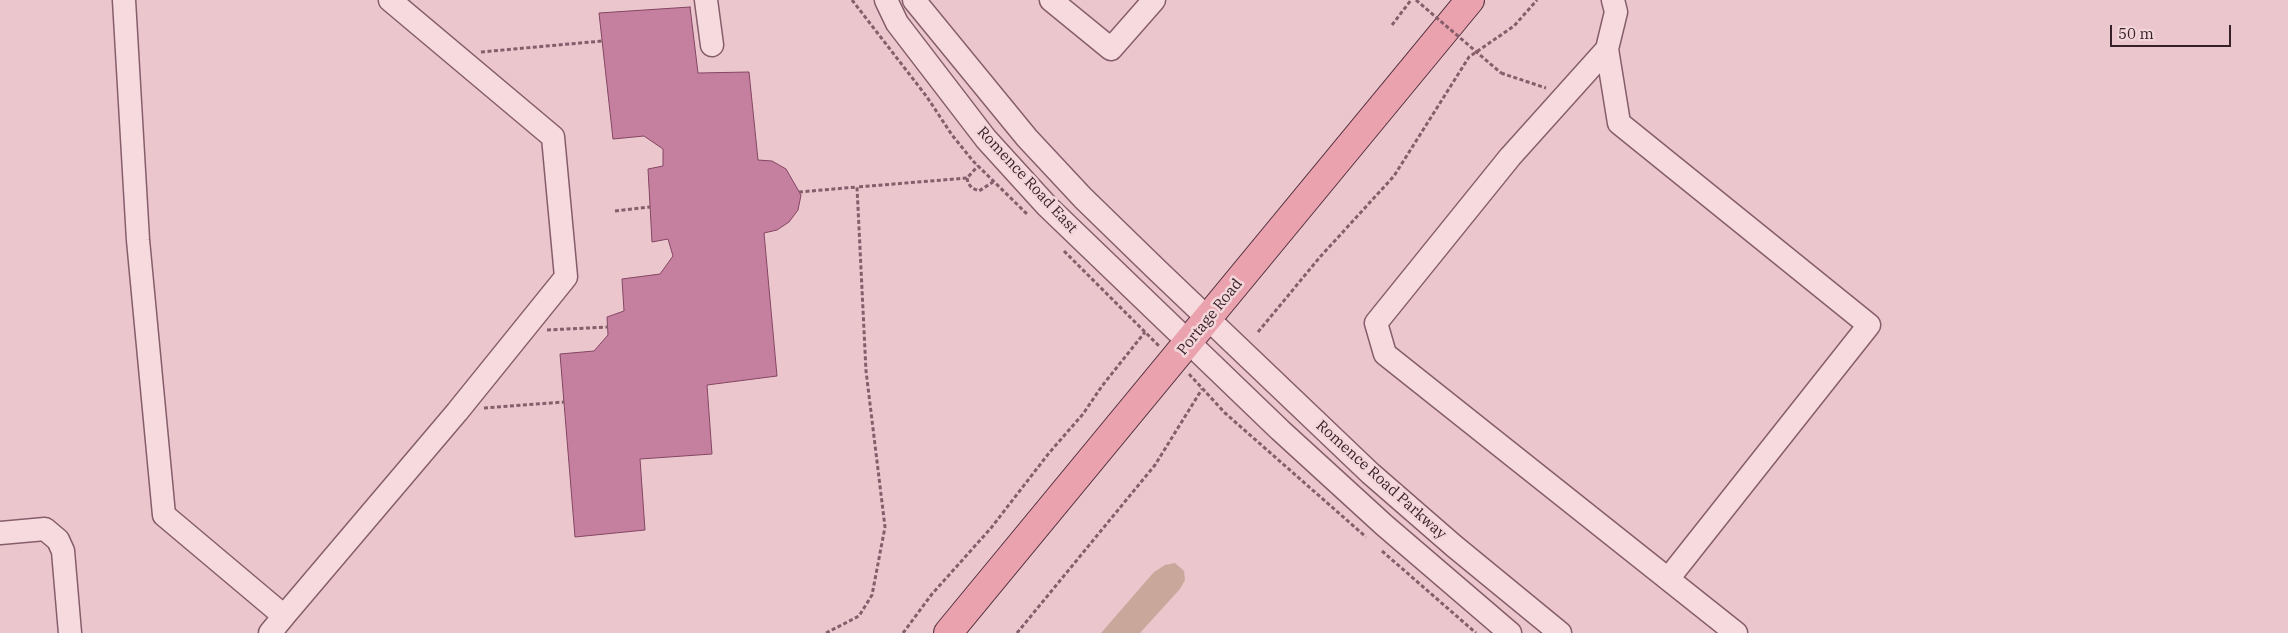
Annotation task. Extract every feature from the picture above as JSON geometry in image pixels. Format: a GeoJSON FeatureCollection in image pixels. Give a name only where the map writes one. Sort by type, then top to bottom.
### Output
{"type":"FeatureCollection","features":[{"type":"Feature","properties":{"kind":"main road","name":"Portage Road"},"geometry":{"type":"LineString","coordinates":[[948,633],[1209,319],[1470,0]]}},
{"type":"Feature","properties":{"kind":"street"},"geometry":{"type":"LineString","coordinates":[[129,4],[138,240],[164,514],[277,625],[457,412],[566,277],[553,137],[390,0]]}},
{"type":"Feature","properties":{"kind":"street"},"geometry":{"type":"LineString","coordinates":[[706,0],[712,45]]}},
{"type":"Feature","properties":{"kind":"street","name":"Romence Road East"},"geometry":{"type":"LineString","coordinates":[[886,0],[897,23],[981,132],[1017,175],[1061,220],[1190,342]]}},
{"type":"Feature","properties":{"kind":"street","name":"Romence Road East"},"geometry":{"type":"LineString","coordinates":[[914,0],[1027,138],[1059,173],[1209,319]]}},
{"type":"Feature","properties":{"kind":"street"},"geometry":{"type":"LineString","coordinates":[[1051,0],[1112,49],[1154,0]]}},
{"type":"Feature","properties":{"kind":"street"},"geometry":{"type":"LineString","coordinates":[[1613,0],[1616,12],[1607,49],[1619,123],[1869,325],[1668,580]]}},
{"type":"Feature","properties":{"kind":"street"},"geometry":{"type":"LineString","coordinates":[[1607,49],[1510,157],[1376,323],[1385,354],[1736,633]]}},
{"type":"Feature","properties":{"kind":"street","name":"Romence Road Parkway"},"geometry":{"type":"LineString","coordinates":[[1209,319],[1370,473],[1454,546],[1560,633]]}},
{"type":"Feature","properties":{"kind":"street","name":"Romence Road Parkway"},"geometry":{"type":"LineString","coordinates":[[1190,342],[1280,430],[1384,525],[1510,633]]}},
{"type":"Feature","properties":{"kind":"street"},"geometry":{"type":"LineString","coordinates":[[0,533],[45,529],[58,540],[63,551],[70,633]]}},
{"type":"Feature","properties":{"kind":"path"},"geometry":{"type":"LineString","coordinates":[[1392,24],[1411,0]]}},
{"type":"Feature","properties":{"kind":"path"},"geometry":{"type":"LineString","coordinates":[[1416,0],[1501,73],[1565,96]]}},
{"type":"Feature","properties":{"kind":"path"},"geometry":{"type":"LineString","coordinates":[[1258,332],[1320,257],[1394,176],[1469,56],[1514,26],[1537,0]]}},
{"type":"Feature","properties":{"kind":"path"},"geometry":{"type":"LineString","coordinates":[[480,52],[602,41]]}},
{"type":"Feature","properties":{"kind":"path"},"geometry":{"type":"LineString","coordinates":[[799,192],[967,178],[978,166]]}},
{"type":"Feature","properties":{"kind":"path"},"geometry":{"type":"LineString","coordinates":[[967,178],[972,188],[978,191],[993,182]]}},
{"type":"Feature","properties":{"kind":"path"},"geometry":{"type":"LineString","coordinates":[[826,633],[859,616],[872,595],[885,527],[866,371],[856,187]]}},
{"type":"Feature","properties":{"kind":"path"},"geometry":{"type":"LineString","coordinates":[[615,211],[650,207]]}},
{"type":"Feature","properties":{"kind":"path"},"geometry":{"type":"LineString","coordinates":[[542,330],[608,327]]}},
{"type":"Feature","properties":{"kind":"path"},"geometry":{"type":"LineString","coordinates":[[903,633],[932,594],[992,528],[1049,453],[1083,414],[1102,386],[1145,332]]}},
{"type":"Feature","properties":{"kind":"path"},"geometry":{"type":"LineString","coordinates":[[1017,633],[1155,465],[1202,389]]}},
{"type":"Feature","properties":{"kind":"path"},"geometry":{"type":"LineString","coordinates":[[476,408],[564,402]]}},
{"type":"Feature","properties":{"kind":"shaded area"},"geometry":{"type":"Polygon","coordinates":[[[1175,563],[1184,571],[1185,580],[1180,589],[1140,633],[1101,633],[1154,572],[1165,565],[1175,563]]]}},
{"type":"Feature","properties":{"kind":"building"},"geometry":{"type":"Polygon","coordinates":[[[690,7],[698,73],[749,72],[758,160],[772,161],[786,169],[801,195],[798,210],[789,222],[777,230],[764,233],[777,376],[707,385],[712,454],[640,459],[645,530],[575,537],[560,354],[594,351],[608,335],[607,317],[624,311],[622,279],[660,274],[673,256],[668,239],[652,242],[648,169],[663,166],[663,149],[644,136],[613,139],[599,13],[690,7]]]}}]}
